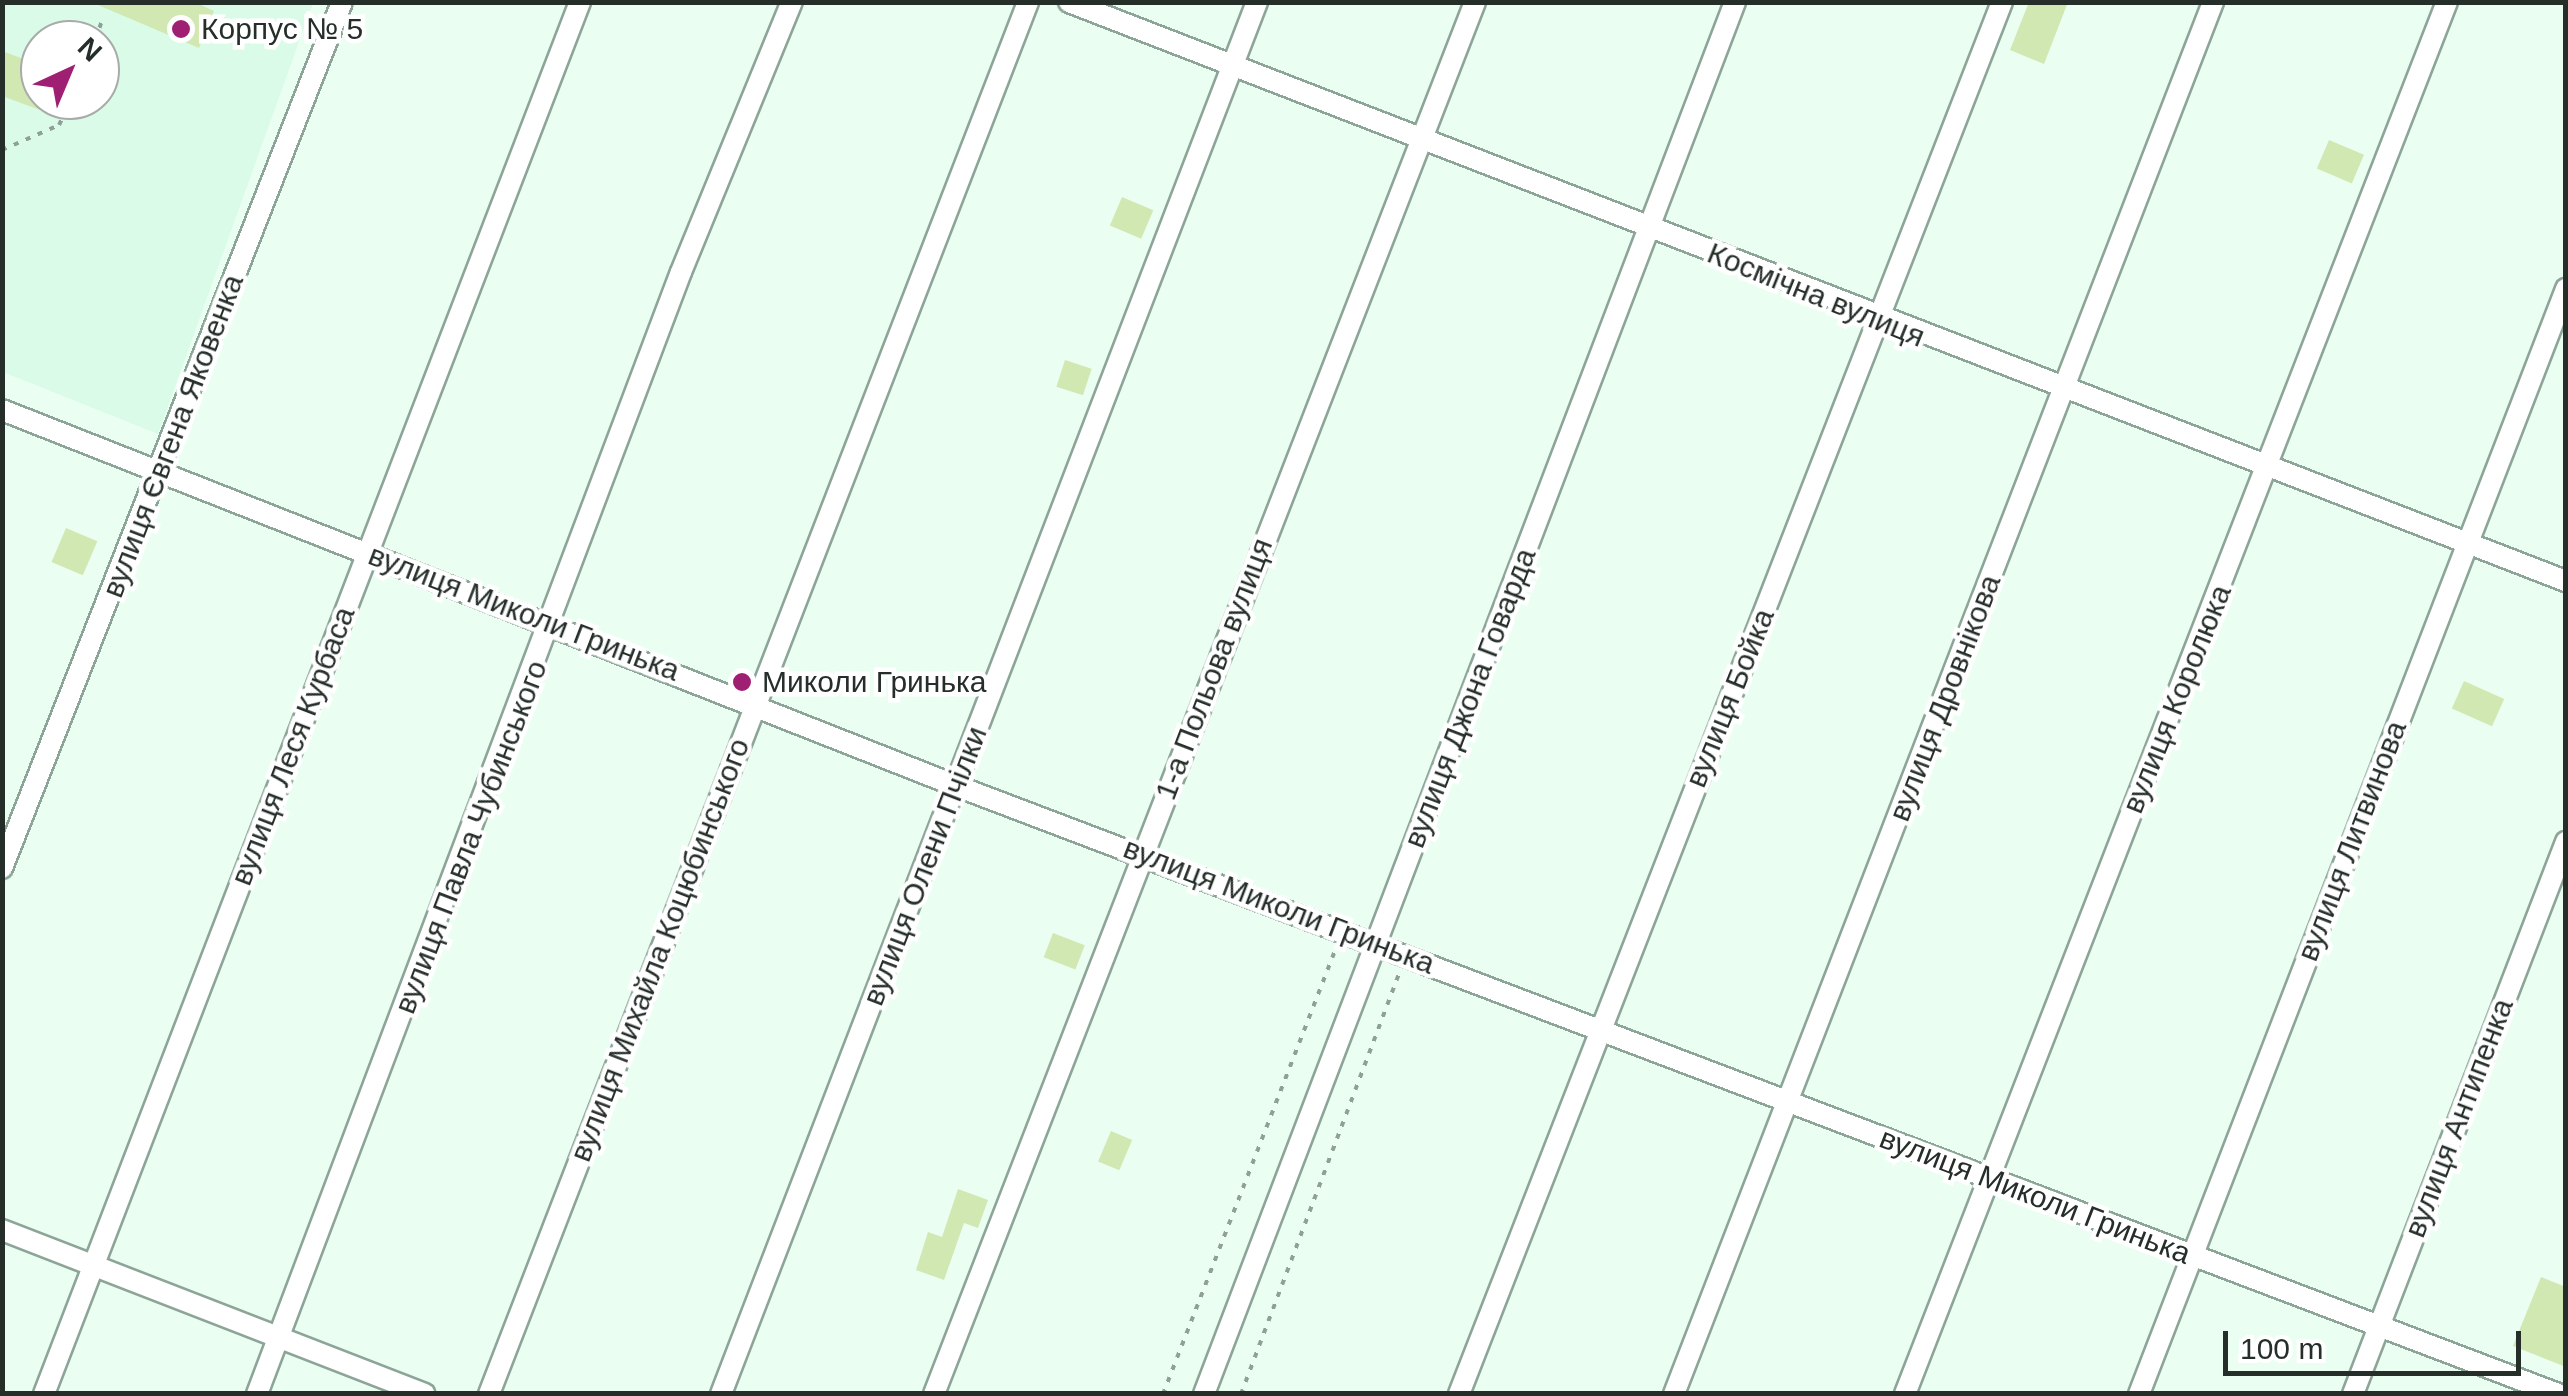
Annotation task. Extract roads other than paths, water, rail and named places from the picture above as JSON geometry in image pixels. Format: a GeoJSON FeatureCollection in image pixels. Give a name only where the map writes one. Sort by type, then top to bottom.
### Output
{"type":"FeatureCollection","features":[{"type":"Feature","properties":{"kind":"street","name":"вулиця Євгена Яковенка"},"geometry":{"type":"LineString","coordinates":[[2,868],[342,2]]}},
{"type":"Feature","properties":{"kind":"street","name":"вулиця Леся Курбаса"},"geometry":{"type":"LineString","coordinates":[[44,1394],[580,2]]}},
{"type":"Feature","properties":{"kind":"street","name":"вулиця Павла Чубинського"},"geometry":{"type":"LineString","coordinates":[[257,1394],[553,622],[681,272],[792,2]]}},
{"type":"Feature","properties":{"kind":"street","name":"вулиця Михайла Коцюбинського"},"geometry":{"type":"LineString","coordinates":[[489,1394],[1028,2]]}},
{"type":"Feature","properties":{"kind":"street","name":"Космічна вулиця"},"geometry":{"type":"LineString","coordinates":[[1069,2],[1231,69],[1422,138],[1880,322],[2566,580]]}},
{"type":"Feature","properties":{"kind":"street","name":"вулиця Олени Пчілки"},"geometry":{"type":"LineString","coordinates":[[721,1394],[1257,2]]}},
{"type":"Feature","properties":{"kind":"street","name":"1-а Польова вулиця"},"geometry":{"type":"LineString","coordinates":[[934,1394],[1475,2]]}},
{"type":"Feature","properties":{"kind":"street","name":"вулиця Джона Говарда"},"geometry":{"type":"LineString","coordinates":[[1204,1394],[1735,2]]}},
{"type":"Feature","properties":{"kind":"street","name":"вулиця Бойка"},"geometry":{"type":"LineString","coordinates":[[1459,1394],[1598,1029],[1880,322],[2002,2]]}},
{"type":"Feature","properties":{"kind":"street","name":"вулиця Дровнікова"},"geometry":{"type":"LineString","coordinates":[[1674,1394],[2213,2]]}},
{"type":"Feature","properties":{"kind":"street","name":"вулиця Королюка"},"geometry":{"type":"LineString","coordinates":[[1905,1394],[2270,466],[2447,2]]}},
{"type":"Feature","properties":{"kind":"street","name":"вулиця Литвинова"},"geometry":{"type":"LineString","coordinates":[[2139,1394],[2566,289]]}},
{"type":"Feature","properties":{"kind":"street","name":"вулиця Миколи Гринька"},"geometry":{"type":"LineString","coordinates":[[2,410],[553,622],[954,784],[1142,852],[1377,946],[2558,1394]]}},
{"type":"Feature","properties":{"kind":"street","name":"вулиця Антипенка"},"geometry":{"type":"LineString","coordinates":[[2353,1394],[2566,842]]}},
{"type":"Feature","properties":{"kind":"street"},"geometry":{"type":"LineString","coordinates":[[2,1230],[424,1394]]}},
{"type":"Feature","properties":{"kind":"place","name":"Корпус № 5"},"geometry":{"type":"Point","coordinates":[181,29]}},
{"type":"Feature","properties":{"kind":"place","name":"Миколи Гринька"},"geometry":{"type":"Point","coordinates":[742,682]}}]}
